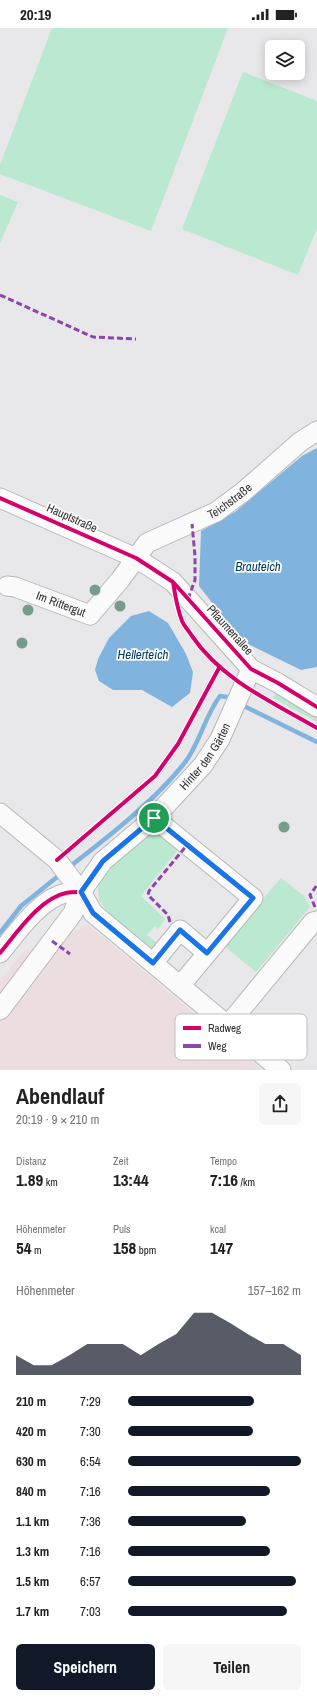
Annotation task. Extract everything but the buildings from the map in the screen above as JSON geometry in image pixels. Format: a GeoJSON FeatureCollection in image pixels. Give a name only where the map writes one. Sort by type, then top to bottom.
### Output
{"type":"FeatureCollection","features":[{"type":"Feature","properties":{"kind":"street","name":"Teichstraße"},"geometry":{"type":"LineString","coordinates":[[136,558],[147,543],[216,512],[243,492],[300,442],[317,431]]}},
{"type":"Feature","properties":{"kind":"street","name":"Hauptstraße"},"geometry":{"type":"LineString","coordinates":[[0,498],[136,558]]}},
{"type":"Feature","properties":{"kind":"street","name":"Im Rittergut"},"geometry":{"type":"LineString","coordinates":[[7,586],[15,587],[90,615],[120,580],[136,558]]}},
{"type":"Feature","properties":{"kind":"street","name":"Pflaumenallee"},"geometry":{"type":"LineString","coordinates":[[136,558],[173,582],[251,669],[278,683],[317,707]]}},
{"type":"Feature","properties":{"kind":"street","name":"Hinter den Gärten"},"geometry":{"type":"LineString","coordinates":[[0,1010],[73,913],[81,892],[103,861],[154,818],[203,765],[220,739],[251,669]]}},
{"type":"Feature","properties":{"kind":"street"},"geometry":{"type":"LineString","coordinates":[[0,813],[64,870],[81,892],[93,913],[214,1014]]}},
{"type":"Feature","properties":{"kind":"street"},"geometry":{"type":"LineString","coordinates":[[154,818],[253,898],[180,986]]}},
{"type":"Feature","properties":{"kind":"street"},"geometry":{"type":"LineString","coordinates":[[0,953],[32,914],[50,900],[65,892],[81,892]]}},
{"type":"Feature","properties":{"kind":"street"},"geometry":{"type":"LineString","coordinates":[[237,1014],[313,922],[317,921]]}},
{"type":"Feature","properties":{"kind":"street"},"geometry":{"type":"LineString","coordinates":[[153,963],[175,926],[207,953]]}},
{"type":"Feature","properties":{"kind":"street"},"geometry":{"type":"LineString","coordinates":[[269,1060],[281,1070]]}},
{"type":"Feature","properties":{"kind":"shaded area"},"geometry":{"type":"Polygon","coordinates":[[[89,925],[195,1014],[175,1014],[175,1060],[249,1060],[261,1070],[0,1070],[0,981],[23,952],[89,925]]]}},
{"type":"Feature","properties":{"kind":"green space"},"geometry":{"type":"Polygon","coordinates":[[[52,28],[228,28],[151,231],[0,174],[0,165],[52,28]]]}},
{"type":"Feature","properties":{"kind":"green space"},"geometry":{"type":"Polygon","coordinates":[[[243,72],[317,101],[317,228],[298,275],[182,229],[243,72]]]}},
{"type":"Feature","properties":{"kind":"green space"},"geometry":{"type":"Polygon","coordinates":[[[0,195],[18,202],[0,243],[0,195]]]}},
{"type":"Feature","properties":{"kind":"green space"},"geometry":{"type":"Polygon","coordinates":[[[277,691],[317,715],[317,722],[273,698],[277,691]]]}},
{"type":"Feature","properties":{"kind":"green space"},"geometry":{"type":"Polygon","coordinates":[[[157,828],[180,847],[141,896],[165,919],[158,929],[155,926],[147,935],[157,943],[152,951],[108,913],[99,900],[98,886],[104,870],[157,828]]]}},
{"type":"Feature","properties":{"kind":"green space"},"geometry":{"type":"Polygon","coordinates":[[[281,878],[304,896],[310,907],[256,972],[223,945],[281,878]]]}},
{"type":"Feature","properties":{"kind":"water","name":"Brauteich"},"geometry":{"type":"Polygon","coordinates":[[[317,448],[317,667],[301,670],[242,641],[199,586],[201,531],[235,512],[302,456],[317,448]]]}},
{"type":"Feature","properties":{"kind":"water","name":"Hellerteich"},"geometry":{"type":"Polygon","coordinates":[[[149,611],[168,623],[186,654],[193,672],[190,693],[172,707],[142,690],[113,690],[99,681],[95,670],[98,659],[109,638],[131,616],[149,611]]]}},
{"type":"Feature","properties":{"kind":"waterway"},"geometry":{"type":"LineString","coordinates":[[68,868],[130,818],[174,776],[191,754],[210,712],[220,696],[233,700]]}},
{"type":"Feature","properties":{"kind":"waterway"},"geometry":{"type":"LineString","coordinates":[[240,704],[317,742]]}},
{"type":"Feature","properties":{"kind":"waterway"},"geometry":{"type":"LineString","coordinates":[[0,933],[21,906],[62,873]]}},
{"type":"Feature","properties":{"kind":"marked path"},"geometry":{"type":"LineString","coordinates":[[0,295],[93,337],[136,339]]}},
{"type":"Feature","properties":{"kind":"marked path"},"geometry":{"type":"LineString","coordinates":[[188,599],[195,580],[195,556],[192,524]]}},
{"type":"Feature","properties":{"kind":"marked path"},"geometry":{"type":"LineString","coordinates":[[170,922],[168,915],[148,895],[149,891],[187,845]]}},
{"type":"Feature","properties":{"kind":"marked path"},"geometry":{"type":"LineString","coordinates":[[315,907],[310,895],[317,885]]}},
{"type":"Feature","properties":{"kind":"marked path"},"geometry":{"type":"LineString","coordinates":[[52,941],[70,954]]}},
{"type":"Feature","properties":{"kind":"cycle path"},"geometry":{"type":"LineString","coordinates":[[0,498],[136,558],[173,582],[251,669],[278,683],[317,707]]}},
{"type":"Feature","properties":{"kind":"cycle path"},"geometry":{"type":"LineString","coordinates":[[173,582],[177,606],[182,621],[204,652],[233,678],[249,689],[317,728]]}},
{"type":"Feature","properties":{"kind":"cycle path"},"geometry":{"type":"LineString","coordinates":[[57,860],[155,776],[178,744],[219,668]]}},
{"type":"Feature","properties":{"kind":"cycle path"},"geometry":{"type":"LineString","coordinates":[[0,953],[29,918],[47,902],[56,896],[66,893],[81,892]]}},
{"type":"Feature","properties":{"kind":"route"},"geometry":{"type":"LineString","coordinates":[[154,818],[253,898],[207,953],[180,930],[153,963],[93,913],[81,892],[103,861],[154,818]]}}]}
